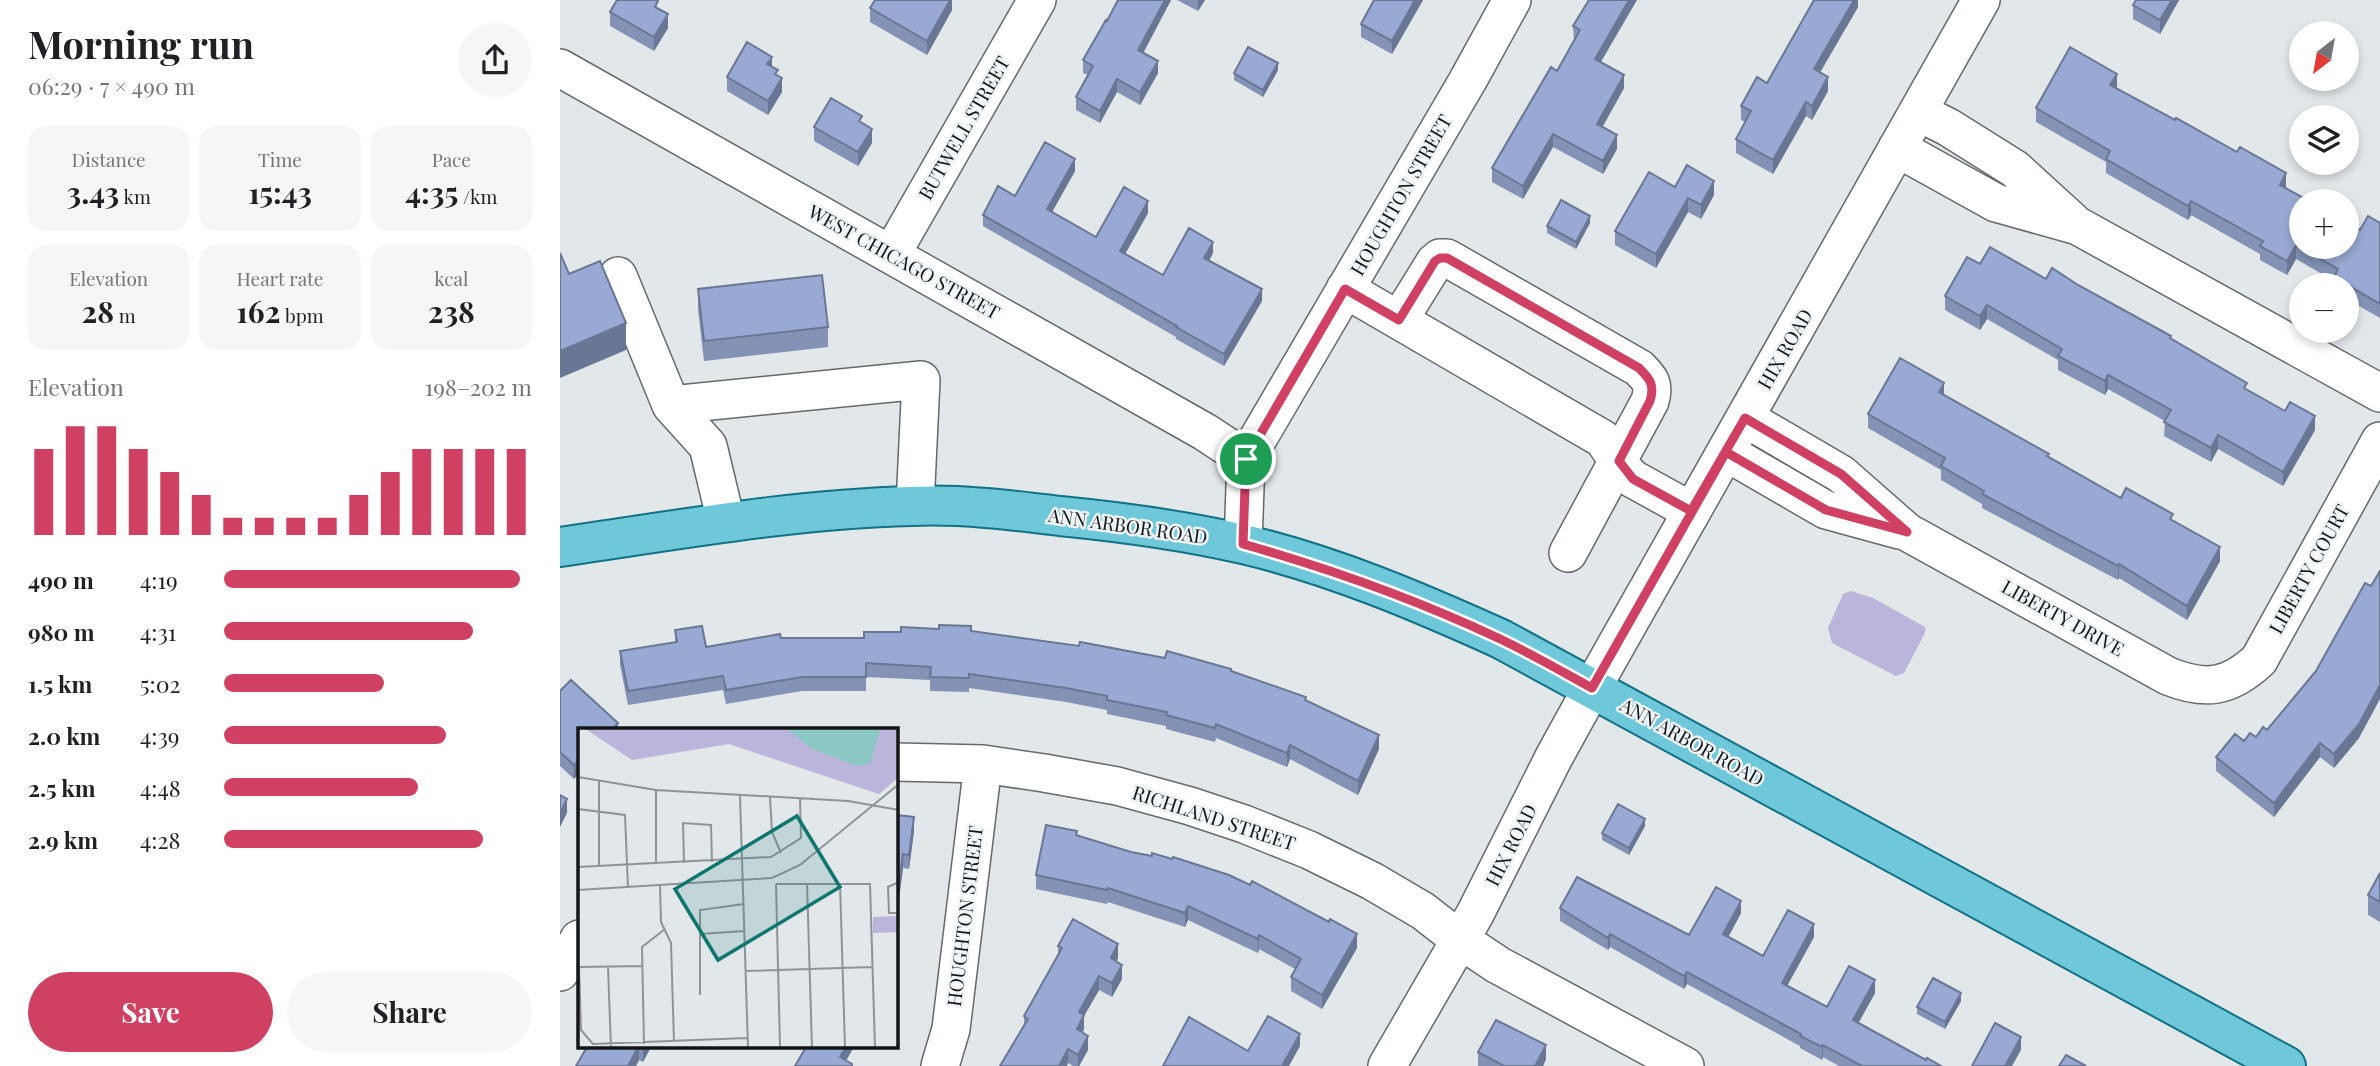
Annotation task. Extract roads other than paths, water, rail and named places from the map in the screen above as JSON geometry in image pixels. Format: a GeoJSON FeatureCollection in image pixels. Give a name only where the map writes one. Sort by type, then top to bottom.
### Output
{"type":"FeatureCollection","features":[{"type":"Feature","properties":{"kind":"main road","name":"ANN ARBOR ROAD"},"geometry":{"type":"LineString","coordinates":[[560,547],[726,521],[847,509],[915,506],[999,509],[1132,524],[1243,544],[1347,576],[1427,606],[1501,639],[2287,1066]]}},
{"type":"Feature","properties":{"kind":"street","name":"BUTWELL STREET"},"geometry":{"type":"LineString","coordinates":[[891,256],[1037,0]]}},
{"type":"Feature","properties":{"kind":"street","name":"HOUGHTON STREET"},"geometry":{"type":"LineString","coordinates":[[1243,544],[1246,459],[1512,0]]}},
{"type":"Feature","properties":{"kind":"street","name":"HIX ROAD"},"geometry":{"type":"LineString","coordinates":[[1387,1066],[1475,914],[1592,688],[1981,0]]}},
{"type":"Feature","properties":{"kind":"street","name":"WEST CHICAGO STREET"},"geometry":{"type":"LineString","coordinates":[[560,68],[1205,432],[1246,459]]}},
{"type":"Feature","properties":{"kind":"street"},"geometry":{"type":"LineString","coordinates":[[1918,112],[1948,127],[2015,169],[2078,226],[2380,393]]}},
{"type":"Feature","properties":{"kind":"street"},"geometry":{"type":"LineString","coordinates":[[1897,148],[1996,203],[2078,226]]}},
{"type":"Feature","properties":{"kind":"street"},"geometry":{"type":"LineString","coordinates":[[1399,320],[1435,261],[1447,258],[1639,368],[1652,380],[1653,391],[1619,461],[1568,553]]}},
{"type":"Feature","properties":{"kind":"street"},"geometry":{"type":"LineString","coordinates":[[618,276],[671,405],[708,446],[726,521]]}},
{"type":"Feature","properties":{"kind":"street"},"geometry":{"type":"LineString","coordinates":[[1345,289],[1603,439],[1633,479],[1691,511]]}},
{"type":"Feature","properties":{"kind":"street"},"geometry":{"type":"LineString","coordinates":[[671,405],[921,380],[915,506]]}},
{"type":"Feature","properties":{"kind":"street"},"geometry":{"type":"LineString","coordinates":[[1745,418],[1841,474],[1907,532]]}},
{"type":"Feature","properties":{"kind":"street","name":"LIBERTY COURT"},"geometry":{"type":"LineString","coordinates":[[2224,682],[2244,674],[2259,660],[2380,441]]}},
{"type":"Feature","properties":{"kind":"street"},"geometry":{"type":"LineString","coordinates":[[1726,452],[1826,510],[1907,532]]}},
{"type":"Feature","properties":{"kind":"street","name":"LIBERTY DRIVE"},"geometry":{"type":"LineString","coordinates":[[1907,532],[2168,676],[2188,684],[2208,686],[2224,682]]}},
{"type":"Feature","properties":{"kind":"street","name":"RICHLAND STREET"},"geometry":{"type":"LineString","coordinates":[[898,762],[983,764],[1117,786],[1244,824],[1309,850],[1372,881],[1423,911],[1498,965],[1685,1066]]}},
{"type":"Feature","properties":{"kind":"street","name":"HOUGHTON STREET"},"geometry":{"type":"LineString","coordinates":[[940,1066],[951,1029],[983,764]]}},
{"type":"Feature","properties":{"kind":"street"},"geometry":{"type":"LineString","coordinates":[[560,972],[578,941]]}}]}
